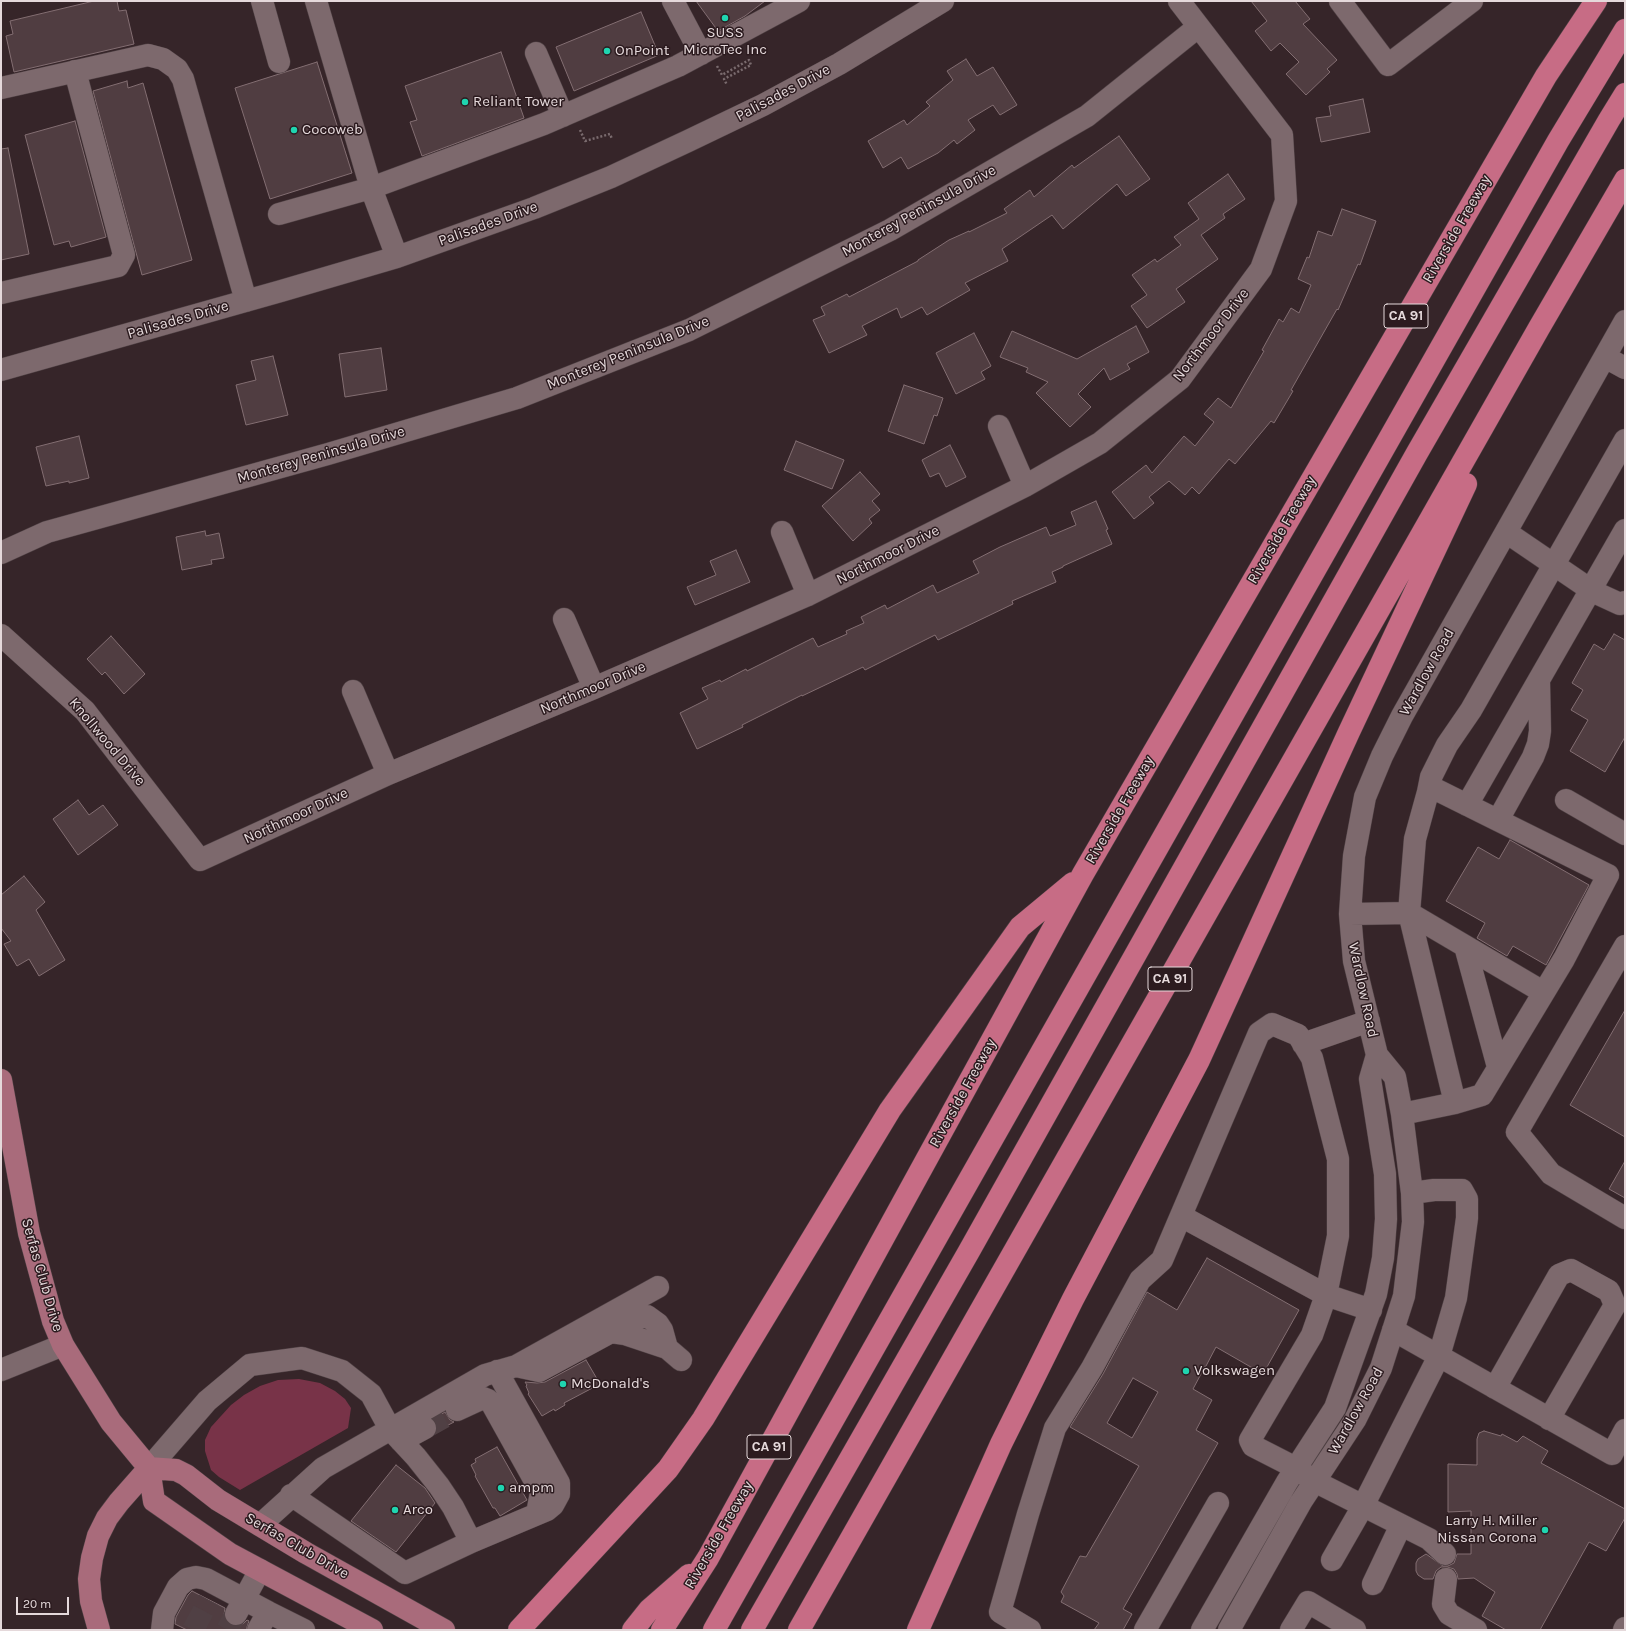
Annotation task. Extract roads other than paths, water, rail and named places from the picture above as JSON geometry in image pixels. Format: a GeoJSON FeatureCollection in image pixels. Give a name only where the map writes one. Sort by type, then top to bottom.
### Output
{"type":"FeatureCollection","features":[{"type":"Feature","properties":{"kind":"highway","name":"Riverside Freeway"},"geometry":{"type":"LineString","coordinates":[[662,1630],[708,1558],[1083,874],[1546,76],[1596,1]]}},
{"type":"Feature","properties":{"kind":"highway"},"geometry":{"type":"LineString","coordinates":[[714,1630],[1558,141],[1625,30]]}},
{"type":"Feature","properties":{"kind":"highway"},"geometry":{"type":"LineString","coordinates":[[752,1630],[968,1252],[1417,453],[1625,94]]}},
{"type":"Feature","properties":{"kind":"highway","name":"CA 91"},"geometry":{"type":"LineString","coordinates":[[799,1630],[1539,328],[1625,180]]}},
{"type":"Feature","properties":{"kind":"highway"},"geometry":{"type":"LineString","coordinates":[[918,1630],[1001,1444],[1073,1299],[1199,1060],[1349,732],[1539,328]]}},
{"type":"Feature","properties":{"kind":"highway"},"geometry":{"type":"LineString","coordinates":[[519,1630],[668,1469],[703,1419],[890,1110],[1020,927],[1083,874]]}},
{"type":"Feature","properties":{"kind":"highway"},"geometry":{"type":"LineString","coordinates":[[633,1630],[649,1610],[708,1558]]}},
{"type":"Feature","properties":{"kind":"main road","name":"Serfas Club Drive"},"geometry":{"type":"LineString","coordinates":[[1,1080],[29,1233],[53,1321],[63,1345],[111,1422],[149,1468],[176,1470],[186,1475],[218,1500],[306,1553],[444,1630]]}},
{"type":"Feature","properties":{"kind":"main road"},"geometry":{"type":"LineString","coordinates":[[149,1468],[154,1501],[230,1554],[372,1630]]}},
{"type":"Feature","properties":{"kind":"main road"},"geometry":{"type":"LineString","coordinates":[[99,1630],[91,1601],[89,1578],[92,1558],[98,1536],[107,1518],[115,1507],[149,1468]]}},
{"type":"Feature","properties":{"kind":"street"},"geometry":{"type":"LineString","coordinates":[[262,1],[279,62]]}},
{"type":"Feature","properties":{"kind":"street"},"geometry":{"type":"LineString","coordinates":[[316,1],[371,188],[397,257]]}},
{"type":"Feature","properties":{"kind":"street"},"geometry":{"type":"LineString","coordinates":[[673,1],[701,54]]}},
{"type":"Feature","properties":{"kind":"street"},"geometry":{"type":"LineString","coordinates":[[279,214],[371,188],[564,116],[678,66],[799,1]]}},
{"type":"Feature","properties":{"kind":"street","name":"Palisades Drive"},"geometry":{"type":"LineString","coordinates":[[1,370],[397,257],[534,208],[610,177],[763,104],[839,64],[943,1]]}},
{"type":"Feature","properties":{"kind":"street","name":"Northmoor Drive"},"geometry":{"type":"LineString","coordinates":[[200,860],[388,774],[594,688],[808,595],[1025,486],[1100,443],[1180,379],[1261,269],[1286,201],[1282,135],[1179,1]]}},
{"type":"Feature","properties":{"kind":"street"},"geometry":{"type":"LineString","coordinates":[[1340,1],[1388,65],[1472,1]]}},
{"type":"Feature","properties":{"kind":"street","name":"Monterey Peninsula Drive"},"geometry":{"type":"LineString","coordinates":[[1,553],[47,532],[320,456],[517,398],[689,330],[890,230],[1087,116],[1198,27]]}},
{"type":"Feature","properties":{"kind":"street"},"geometry":{"type":"LineString","coordinates":[[536,53],[564,116]]}},
{"type":"Feature","properties":{"kind":"street"},"geometry":{"type":"LineString","coordinates":[[1,88],[148,55],[163,59],[177,69],[183,79],[246,301]]}},
{"type":"Feature","properties":{"kind":"street"},"geometry":{"type":"LineString","coordinates":[[1,293],[118,266],[124,255],[75,71]]}},
{"type":"Feature","properties":{"kind":"street","name":"Wardlow Road"},"geometry":{"type":"LineString","coordinates":[[1229,1630],[1301,1502],[1355,1420],[1382,1368],[1404,1296],[1413,1222],[1412,1193],[1402,1114],[1395,1078],[1377,1055],[1368,1021],[1354,961],[1350,914],[1354,856],[1365,797],[1382,756],[1402,716],[1625,321]]}},
{"type":"Feature","properties":{"kind":"street"},"geometry":{"type":"LineString","coordinates":[[1605,356],[1625,368]]}},
{"type":"Feature","properties":{"kind":"street"},"geometry":{"type":"LineString","coordinates":[[999,426],[1025,486]]}},
{"type":"Feature","properties":{"kind":"street"},"geometry":{"type":"LineString","coordinates":[[1455,1103],[1409,913],[1415,839],[1431,777],[1447,745],[1471,710],[1625,440]]}},
{"type":"Feature","properties":{"kind":"street"},"geometry":{"type":"LineString","coordinates":[[1467,805],[1625,530]]}},
{"type":"Feature","properties":{"kind":"street"},"geometry":{"type":"LineString","coordinates":[[782,532],[808,595]]}},
{"type":"Feature","properties":{"kind":"street"},"geometry":{"type":"LineString","coordinates":[[1506,532],[1590,590],[1623,600]]}},
{"type":"Feature","properties":{"kind":"street"},"geometry":{"type":"LineString","coordinates":[[564,619],[594,688]]}},
{"type":"Feature","properties":{"kind":"street","name":"Knollwood Drive"},"geometry":{"type":"LineString","coordinates":[[1,635],[85,711],[200,860]]}},
{"type":"Feature","properties":{"kind":"street"},"geometry":{"type":"LineString","coordinates":[[1498,820],[1533,757],[1538,744],[1540,731],[1539,680]]}},
{"type":"Feature","properties":{"kind":"street"},"geometry":{"type":"LineString","coordinates":[[353,691],[388,774]]}},
{"type":"Feature","properties":{"kind":"street"},"geometry":{"type":"LineString","coordinates":[[1402,1114],[1455,1103],[1482,1095],[1564,959],[1608,875],[1437,790],[1428,792]]}},
{"type":"Feature","properties":{"kind":"street"},"geometry":{"type":"LineString","coordinates":[[1566,800],[1625,834]]}},
{"type":"Feature","properties":{"kind":"street"},"geometry":{"type":"LineString","coordinates":[[1350,914],[1409,913],[1544,992]]}},
{"type":"Feature","properties":{"kind":"street"},"geometry":{"type":"LineString","coordinates":[[1465,946],[1498,1067]]}},
{"type":"Feature","properties":{"kind":"street"},"geometry":{"type":"LineString","coordinates":[[1625,946],[1517,1132],[1551,1174],[1625,1218]]}},
{"type":"Feature","properties":{"kind":"street"},"geometry":{"type":"LineString","coordinates":[[1303,1044],[1368,1021]]}},
{"type":"Feature","properties":{"kind":"street"},"geometry":{"type":"LineString","coordinates":[[1030,1630],[1000,1612],[1028,1514],[1055,1428],[1092,1368],[1140,1280],[1162,1260],[1259,1033],[1272,1024],[1298,1035],[1312,1058],[1338,1159],[1338,1236],[1326,1295],[1312,1335],[1250,1440],[1253,1446],[1296,1468],[1314,1482],[1430,1538],[1445,1554]]}},
{"type":"Feature","properties":{"kind":"street","name":"Wardlow Road"},"geometry":{"type":"LineString","coordinates":[[1202,1630],[1296,1468],[1335,1408],[1376,1294],[1383,1258],[1386,1220],[1385,1174],[1370,1079],[1377,1055]]}},
{"type":"Feature","properties":{"kind":"street"},"geometry":{"type":"LineString","coordinates":[[1332,1560],[1363,1506],[1439,1356],[1456,1298],[1467,1218],[1467,1199],[1462,1190],[1434,1190],[1412,1193]]}},
{"type":"Feature","properties":{"kind":"street"},"geometry":{"type":"LineString","coordinates":[[1181,1216],[1326,1295],[1371,1310]]}},
{"type":"Feature","properties":{"kind":"street"},"geometry":{"type":"LineString","coordinates":[[1386,1220],[1413,1222]]}},
{"type":"Feature","properties":{"kind":"street"},"geometry":{"type":"LineString","coordinates":[[1495,1388],[1559,1274],[1571,1270],[1610,1291],[1615,1305],[1550,1419]]}},
{"type":"Feature","properties":{"kind":"street"},"geometry":{"type":"LineString","coordinates":[[260,1525],[291,1495],[323,1468],[395,1435],[485,1375],[506,1368],[658,1287]]}},
{"type":"Feature","properties":{"kind":"street"},"geometry":{"type":"LineString","coordinates":[[1393,1330],[1619,1457],[1625,1430]]}},
{"type":"Feature","properties":{"kind":"street"},"geometry":{"type":"LineString","coordinates":[[506,1368],[538,1371],[612,1332],[625,1334],[674,1354]]}},
{"type":"Feature","properties":{"kind":"street"},"geometry":{"type":"LineString","coordinates":[[1,1370],[63,1345]]}},
{"type":"Feature","properties":{"kind":"street"},"geometry":{"type":"LineString","coordinates":[[149,1468],[207,1401],[250,1365],[302,1358],[342,1371],[371,1394],[395,1435],[416,1457],[439,1486],[453,1507],[471,1542]]}},
{"type":"Feature","properties":{"kind":"street"},"geometry":{"type":"LineString","coordinates":[[291,1495],[405,1573],[471,1542],[547,1510],[553,1505],[559,1494],[559,1483],[506,1368]]}},
{"type":"Feature","properties":{"kind":"street"},"geometry":{"type":"LineString","coordinates":[[457,1410],[478,1399],[488,1400],[492,1404],[541,1492],[537,1514]]}},
{"type":"Feature","properties":{"kind":"street"},"geometry":{"type":"LineString","coordinates":[[395,1435],[425,1428]]}},
{"type":"Feature","properties":{"kind":"street"},"geometry":{"type":"LineString","coordinates":[[1145,1630],[1218,1503]]}},
{"type":"Feature","properties":{"kind":"street"},"geometry":{"type":"LineString","coordinates":[[1373,1584],[1402,1525]]}},
{"type":"Feature","properties":{"kind":"street"},"geometry":{"type":"LineString","coordinates":[[240,1606],[260,1570]]}},
{"type":"Feature","properties":{"kind":"street"},"geometry":{"type":"LineString","coordinates":[[162,1630],[164,1613],[178,1587],[187,1579],[196,1577],[206,1579],[214,1593],[240,1606],[263,1621],[304,1630]]}},
{"type":"Feature","properties":{"kind":"street"},"geometry":{"type":"LineString","coordinates":[[1446,1579],[1443,1604],[1449,1614],[1476,1630]]}},
{"type":"Feature","properties":{"kind":"street"},"geometry":{"type":"LineString","coordinates":[[1291,1630],[1308,1602],[1355,1630]]}},
{"type":"Feature","properties":{"kind":"tunnel"},"geometry":{"type":"LineString","coordinates":[[425,1428],[457,1410]]}},
{"type":"Feature","properties":{"kind":"tunnel"},"geometry":{"type":"LineString","coordinates":[[193,1630],[209,1600]]}},
{"type":"Feature","properties":{"kind":"tunnel"},"geometry":{"type":"LineString","coordinates":[[227,1630],[236,1614]]}},
{"type":"Feature","properties":{"kind":"place","name":"SUSS MicroTec Inc"},"geometry":{"type":"Point","coordinates":[725,18]}},
{"type":"Feature","properties":{"kind":"place","name":"OnPoint"},"geometry":{"type":"Point","coordinates":[607,51]}},
{"type":"Feature","properties":{"kind":"place","name":"Reliant Tower"},"geometry":{"type":"Point","coordinates":[465,102]}},
{"type":"Feature","properties":{"kind":"place","name":"Cocoweb"},"geometry":{"type":"Point","coordinates":[294,130]}},
{"type":"Feature","properties":{"kind":"place","name":"Volkswagen"},"geometry":{"type":"Point","coordinates":[1186,1371]}},
{"type":"Feature","properties":{"kind":"place","name":"McDonald's"},"geometry":{"type":"Point","coordinates":[563,1384]}},
{"type":"Feature","properties":{"kind":"place","name":"ampm"},"geometry":{"type":"Point","coordinates":[501,1488]}},
{"type":"Feature","properties":{"kind":"place","name":"Arco"},"geometry":{"type":"Point","coordinates":[395,1510]}},
{"type":"Feature","properties":{"kind":"place","name":"Larry H. Miller Nissan Corona"},"geometry":{"type":"Point","coordinates":[1545,1530]}}]}
